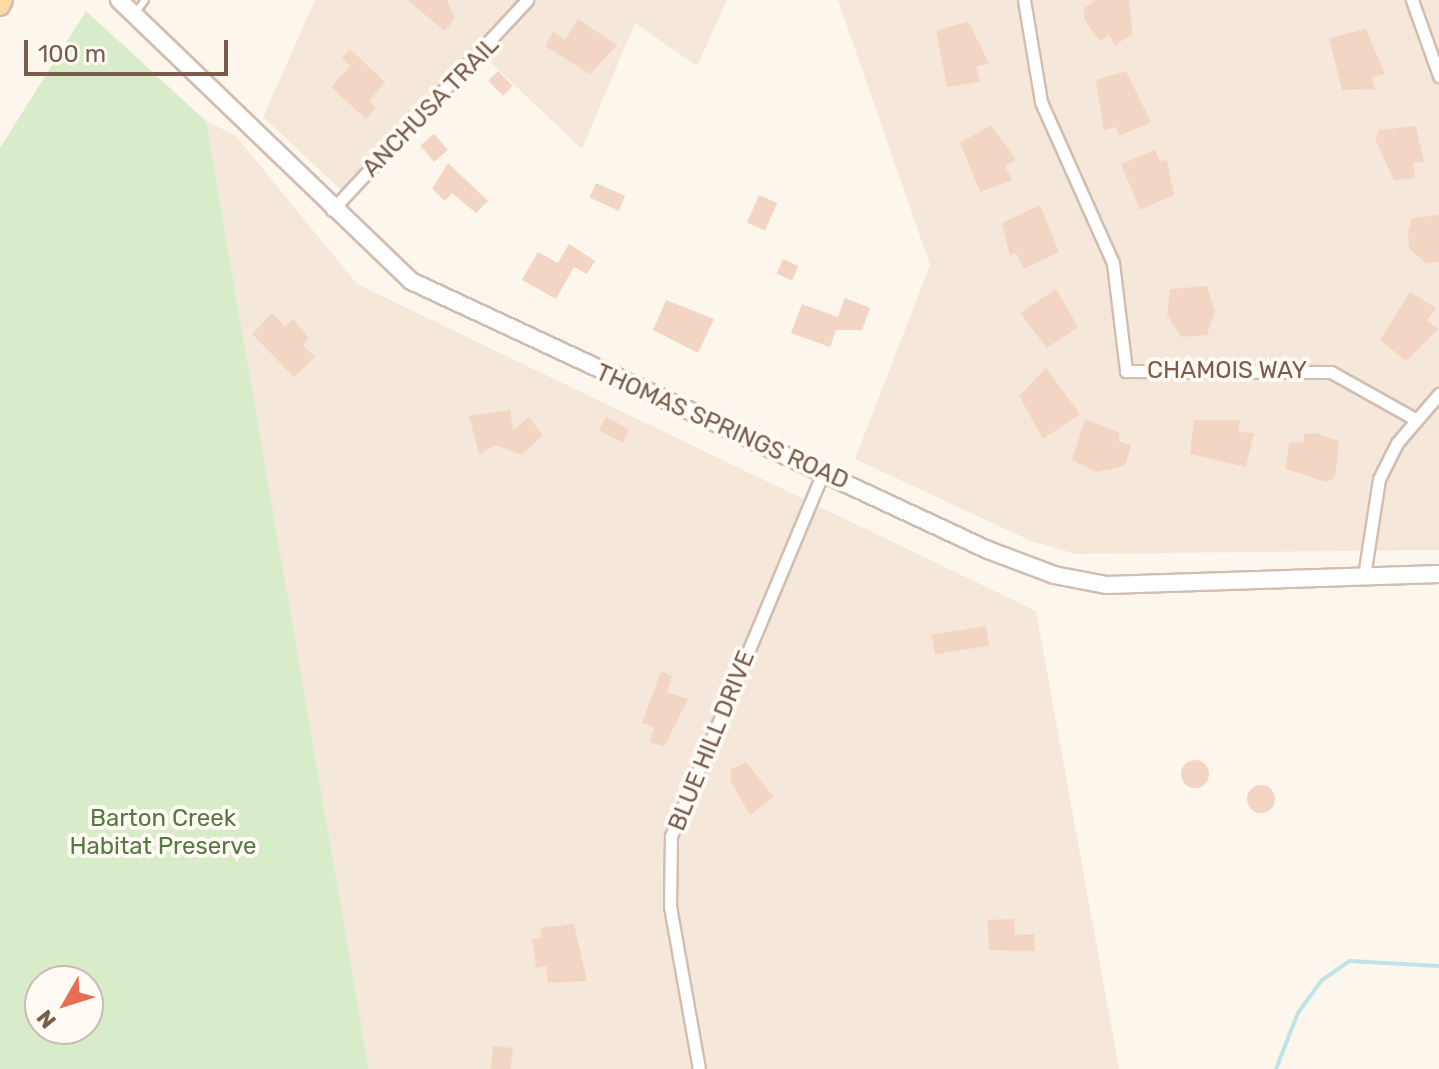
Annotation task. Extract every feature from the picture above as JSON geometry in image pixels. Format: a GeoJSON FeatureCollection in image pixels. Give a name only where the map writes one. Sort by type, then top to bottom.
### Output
{"type":"FeatureCollection","features":[{"type":"Feature","properties":{"kind":"main road"},"geometry":{"type":"LineString","coordinates":[[0,6],[3,0]]}},
{"type":"Feature","properties":{"kind":"street","name":"THOMAS SPRINGS ROAD"},"geometry":{"type":"LineString","coordinates":[[119,0],[332,210],[428,292],[1023,564],[1082,582],[1439,574]]}},
{"type":"Feature","properties":{"kind":"street","name":"ANCHUSA TRAIL"},"geometry":{"type":"LineString","coordinates":[[332,210],[527,0]]}},
{"type":"Feature","properties":{"kind":"street","name":"CHAMOIS WAY"},"geometry":{"type":"LineString","coordinates":[[1024,0],[1041,102],[1113,263],[1126,371],[1331,372],[1415,419]]}},
{"type":"Feature","properties":{"kind":"street"},"geometry":{"type":"LineString","coordinates":[[1412,0],[1439,76]]}},
{"type":"Feature","properties":{"kind":"street"},"geometry":{"type":"LineString","coordinates":[[1364,576],[1379,479],[1415,419],[1439,394]]}},
{"type":"Feature","properties":{"kind":"street","name":"BLUE HILL DRIVE"},"geometry":{"type":"LineString","coordinates":[[699,1069],[670,906],[671,836],[823,473]]}},
{"type":"Feature","properties":{"kind":"lane"},"geometry":{"type":"LineString","coordinates":[[133,14],[145,0]]}},
{"type":"Feature","properties":{"kind":"shaded area"},"geometry":{"type":"Polygon","coordinates":[[[315,0],[727,0],[697,66],[635,23],[582,149],[487,59],[351,199],[263,117],[315,0]]]}},
{"type":"Feature","properties":{"kind":"shaded area"},"geometry":{"type":"Polygon","coordinates":[[[838,0],[1439,0],[1439,550],[1076,554],[1031,541],[855,459],[930,265],[838,0]]]}},
{"type":"Feature","properties":{"kind":"shaded area"},"geometry":{"type":"Polygon","coordinates":[[[206,121],[235,135],[357,284],[1036,611],[1119,1069],[369,1069],[206,121]]]}},
{"type":"Feature","properties":{"kind":"green space","name":"Barton Creek Habitat Preserve"},"geometry":{"type":"Polygon","coordinates":[[[86,11],[206,121],[369,1069],[0,1069],[0,148],[86,11]]]}},
{"type":"Feature","properties":{"kind":"building"},"geometry":{"type":"Polygon","coordinates":[[[407,0],[447,0],[455,18],[445,31],[407,0]]]}},
{"type":"Feature","properties":{"kind":"building"},"geometry":{"type":"Polygon","coordinates":[[[1096,0],[1129,0],[1133,34],[1115,45],[1109,35],[1100,41],[1084,19],[1084,8],[1096,0]]]}},
{"type":"Feature","properties":{"kind":"building"},"geometry":{"type":"Polygon","coordinates":[[[578,19],[617,45],[590,74],[545,46],[553,32],[565,40],[578,19]]]}},
{"type":"Feature","properties":{"kind":"building"},"geometry":{"type":"Polygon","coordinates":[[[968,21],[989,63],[976,67],[980,82],[947,87],[936,31],[968,21]]]}},
{"type":"Feature","properties":{"kind":"building"},"geometry":{"type":"Polygon","coordinates":[[[1366,29],[1385,74],[1372,77],[1375,89],[1342,90],[1329,38],[1366,29]]]}},
{"type":"Feature","properties":{"kind":"building"},"geometry":{"type":"Polygon","coordinates":[[[350,49],[385,82],[369,101],[376,108],[366,119],[331,87],[350,66],[342,58],[350,49]]]}},
{"type":"Feature","properties":{"kind":"building"},"geometry":{"type":"Polygon","coordinates":[[[498,71],[513,86],[503,96],[488,81],[498,71]]]}},
{"type":"Feature","properties":{"kind":"building"},"geometry":{"type":"Polygon","coordinates":[[[1126,71],[1151,122],[1119,136],[1116,127],[1104,131],[1096,80],[1126,71]]]}},
{"type":"Feature","properties":{"kind":"building"},"geometry":{"type":"Polygon","coordinates":[[[991,125],[1016,160],[1005,166],[1012,180],[980,192],[960,143],[991,125]]]}},
{"type":"Feature","properties":{"kind":"building"},"geometry":{"type":"Polygon","coordinates":[[[1416,126],[1424,162],[1413,163],[1415,178],[1394,180],[1375,139],[1379,130],[1416,126]]]}},
{"type":"Feature","properties":{"kind":"building"},"geometry":{"type":"Polygon","coordinates":[[[434,134],[448,150],[434,162],[420,146],[434,134]]]}},
{"type":"Feature","properties":{"kind":"building"},"geometry":{"type":"Polygon","coordinates":[[[1155,150],[1160,162],[1167,159],[1174,195],[1140,210],[1121,164],[1155,150]]]}},
{"type":"Feature","properties":{"kind":"building"},"geometry":{"type":"Polygon","coordinates":[[[448,163],[488,201],[476,213],[452,193],[445,201],[432,189],[448,163]]]}},
{"type":"Feature","properties":{"kind":"building"},"geometry":{"type":"Polygon","coordinates":[[[596,183],[625,196],[619,211],[589,198],[596,183]]]}},
{"type":"Feature","properties":{"kind":"building"},"geometry":{"type":"Polygon","coordinates":[[[759,195],[777,203],[765,231],[747,222],[759,195]]]}},
{"type":"Feature","properties":{"kind":"building"},"geometry":{"type":"Polygon","coordinates":[[[1040,205],[1059,252],[1024,269],[1016,253],[1010,256],[1002,223],[1040,205]]]}},
{"type":"Feature","properties":{"kind":"building"},"geometry":{"type":"Polygon","coordinates":[[[1439,215],[1439,262],[1425,263],[1409,248],[1408,231],[1412,218],[1439,215]]]}},
{"type":"Feature","properties":{"kind":"building"},"geometry":{"type":"Polygon","coordinates":[[[569,244],[595,261],[587,274],[574,267],[556,299],[522,280],[538,252],[558,263],[569,244]]]}},
{"type":"Feature","properties":{"kind":"building"},"geometry":{"type":"Polygon","coordinates":[[[783,259],[799,266],[792,281],[776,274],[783,259]]]}},
{"type":"Feature","properties":{"kind":"building"},"geometry":{"type":"Polygon","coordinates":[[[1207,286],[1215,311],[1207,335],[1181,337],[1167,315],[1170,289],[1207,286]]]}},
{"type":"Feature","properties":{"kind":"building"},"geometry":{"type":"Polygon","coordinates":[[[1056,289],[1078,327],[1047,348],[1020,313],[1056,289]]]}},
{"type":"Feature","properties":{"kind":"building"},"geometry":{"type":"Polygon","coordinates":[[[1410,292],[1436,308],[1427,320],[1438,329],[1406,361],[1380,340],[1410,292]]]}},
{"type":"Feature","properties":{"kind":"building"},"geometry":{"type":"Polygon","coordinates":[[[845,298],[870,308],[862,330],[836,330],[830,347],[791,333],[802,304],[838,317],[845,298]]]}},
{"type":"Feature","properties":{"kind":"building"},"geometry":{"type":"Polygon","coordinates":[[[666,300],[714,319],[698,353],[653,330],[666,300]]]}},
{"type":"Feature","properties":{"kind":"building"},"geometry":{"type":"Polygon","coordinates":[[[272,313],[285,327],[293,319],[309,338],[303,345],[315,357],[294,377],[252,334],[272,313]]]}},
{"type":"Feature","properties":{"kind":"building"},"geometry":{"type":"Polygon","coordinates":[[[1046,368],[1080,414],[1043,439],[1019,396],[1046,368]]]}},
{"type":"Feature","properties":{"kind":"building"},"geometry":{"type":"Polygon","coordinates":[[[510,410],[513,430],[529,417],[543,435],[522,455],[495,445],[479,454],[469,416],[510,410]]]}},
{"type":"Feature","properties":{"kind":"building"},"geometry":{"type":"Polygon","coordinates":[[[606,417],[630,430],[623,443],[599,430],[606,417]]]}},
{"type":"Feature","properties":{"kind":"building"},"geometry":{"type":"Polygon","coordinates":[[[1085,419],[1120,433],[1118,441],[1131,445],[1125,466],[1096,472],[1072,460],[1085,419]]]}},
{"type":"Feature","properties":{"kind":"building"},"geometry":{"type":"Polygon","coordinates":[[[1194,420],[1240,420],[1238,432],[1254,433],[1246,467],[1190,454],[1194,420]]]}},
{"type":"Feature","properties":{"kind":"building"},"geometry":{"type":"Polygon","coordinates":[[[1316,433],[1339,441],[1335,478],[1326,482],[1286,469],[1289,442],[1303,443],[1304,434],[1316,433]]]}},
{"type":"Feature","properties":{"kind":"building"},"geometry":{"type":"Polygon","coordinates":[[[986,626],[989,646],[935,654],[932,635],[986,626]]]}},
{"type":"Feature","properties":{"kind":"building"},"geometry":{"type":"Polygon","coordinates":[[[661,671],[672,676],[667,692],[688,699],[664,747],[650,742],[654,727],[642,723],[661,671]]]}},
{"type":"Feature","properties":{"kind":"building"},"geometry":{"type":"Polygon","coordinates":[[[1195,760],[1205,764],[1209,774],[1205,784],[1195,788],[1185,784],[1181,774],[1185,764],[1195,760]]]}},
{"type":"Feature","properties":{"kind":"building"},"geometry":{"type":"Polygon","coordinates":[[[746,762],[774,797],[750,815],[731,782],[730,770],[746,762]]]}},
{"type":"Feature","properties":{"kind":"building"},"geometry":{"type":"Polygon","coordinates":[[[1261,785],[1271,789],[1275,799],[1271,809],[1261,813],[1251,809],[1247,799],[1251,789],[1261,785]]]}},
{"type":"Feature","properties":{"kind":"building"},"geometry":{"type":"Polygon","coordinates":[[[1014,919],[1015,935],[1034,934],[1035,951],[989,950],[987,920],[1014,919]]]}},
{"type":"Feature","properties":{"kind":"building"},"geometry":{"type":"Polygon","coordinates":[[[574,924],[587,981],[548,983],[546,966],[536,968],[532,939],[542,938],[540,928],[574,924]]]}},
{"type":"Feature","properties":{"kind":"building"},"geometry":{"type":"Polygon","coordinates":[[[493,1046],[513,1048],[511,1069],[491,1069],[493,1046]]]}},
{"type":"Feature","properties":{"kind":"waterway"},"geometry":{"type":"LineString","coordinates":[[1276,1069],[1298,1013],[1321,981],[1350,961],[1439,966]]}}]}
